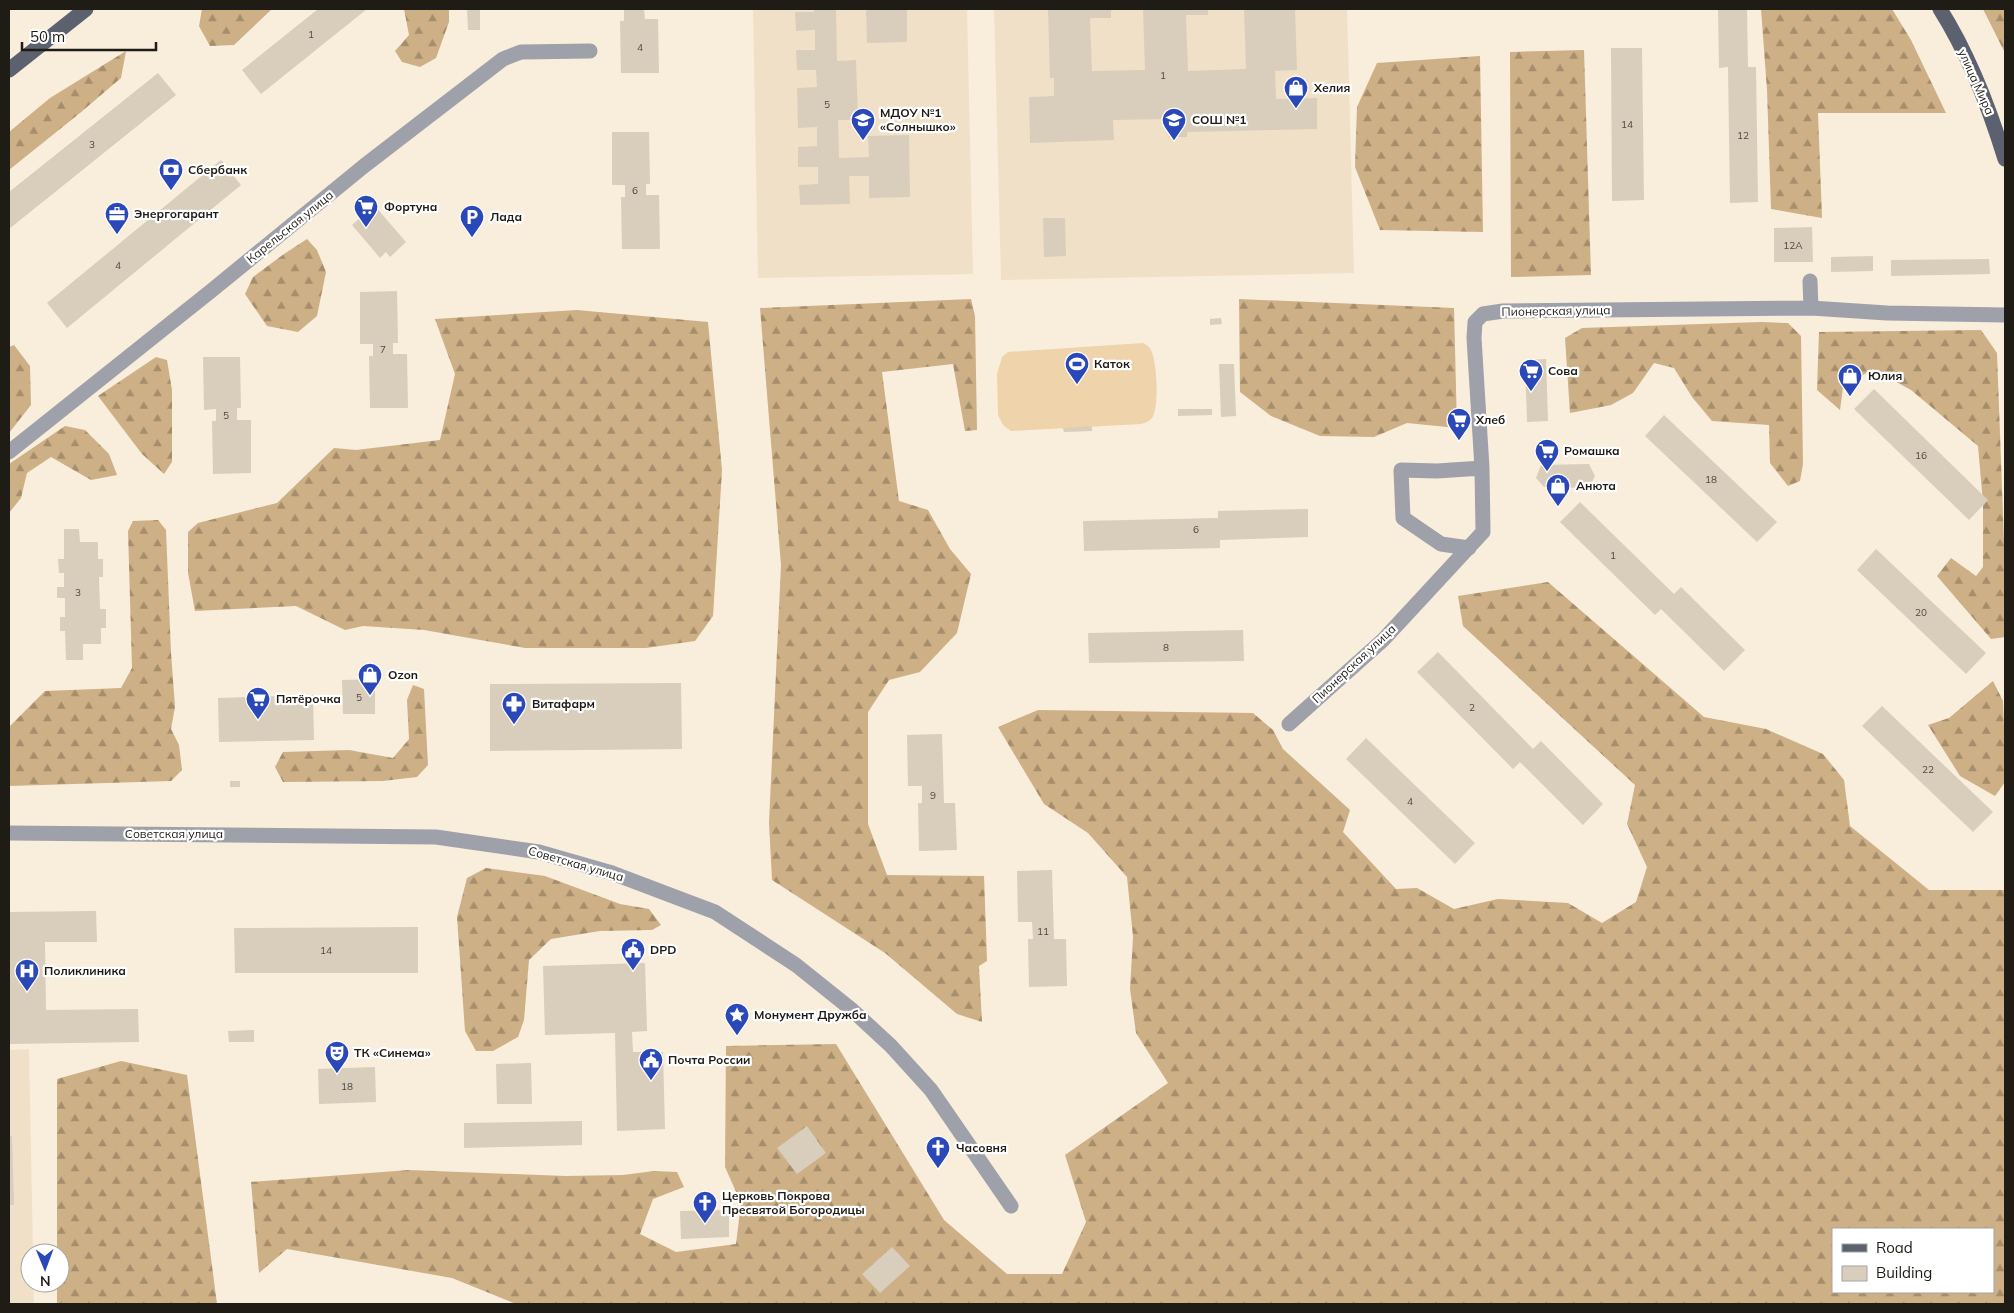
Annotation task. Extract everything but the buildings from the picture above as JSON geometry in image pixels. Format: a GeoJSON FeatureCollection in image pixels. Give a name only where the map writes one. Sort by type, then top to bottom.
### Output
{"type":"FeatureCollection","features":[{"type":"Feature","properties":{"kind":"main road"},"geometry":{"type":"LineString","coordinates":[[9,70],[86,9]]}},
{"type":"Feature","properties":{"kind":"main road","name":"улица Мира"},"geometry":{"type":"LineString","coordinates":[[1940,9],[1952,28],[1990,110],[2005,159]]}},
{"type":"Feature","properties":{"kind":"street","name":"Карельская улица"},"geometry":{"type":"LineString","coordinates":[[9,452],[357,173],[503,59],[521,52],[590,51]]}},
{"type":"Feature","properties":{"kind":"street"},"geometry":{"type":"LineString","coordinates":[[1810,281],[1811,308]]}},
{"type":"Feature","properties":{"kind":"street","name":"Пионерская улица"},"geometry":{"type":"LineString","coordinates":[[1288,724],[1383,640],[1483,532],[1482,468],[1474,338],[1475,322],[1483,314],[1503,311],[1811,308],[1887,313],[2005,315]]}},
{"type":"Feature","properties":{"kind":"street"},"geometry":{"type":"LineString","coordinates":[[1469,548],[1441,544],[1403,518],[1401,470],[1437,471],[1482,468]]}},
{"type":"Feature","properties":{"kind":"street","name":"Советская улица"},"geometry":{"type":"LineString","coordinates":[[9,833],[436,837],[539,852],[612,873],[715,912],[796,965],[851,1009],[891,1046],[931,1090],[1011,1206]]}},
{"type":"Feature","properties":{"kind":"shaded area","name":"МДОУ №1 «Солнышко»"},"geometry":{"type":"Polygon","coordinates":[[[753,9],[967,9],[973,274],[758,278],[753,9]]]}},
{"type":"Feature","properties":{"kind":"shaded area","name":"СОШ №1"},"geometry":{"type":"Polygon","coordinates":[[[994,9],[1347,9],[1354,273],[1001,280],[994,9]]]}},
{"type":"Feature","properties":{"kind":"shaded area","name":"Каток"},"geometry":{"type":"Polygon","coordinates":[[[1143,343],[1151,350],[1155,364],[1156,402],[1152,418],[1148,422],[1141,424],[1011,431],[1003,425],[998,415],[997,374],[1002,357],[1008,352],[1143,343]]]}},
{"type":"Feature","properties":{"kind":"shaded area"},"geometry":{"type":"Polygon","coordinates":[[[29,1049],[33,1243],[20,1243],[20,1293],[33,1293],[34,1304],[9,1304],[9,1050],[29,1049]]]}},
{"type":"Feature","properties":{"kind":"green space"},"geometry":{"type":"Polygon","coordinates":[[[202,9],[272,9],[234,45],[210,46],[199,26],[202,9]]]}},
{"type":"Feature","properties":{"kind":"green space"},"geometry":{"type":"Polygon","coordinates":[[[404,9],[449,9],[449,22],[436,58],[420,67],[402,62],[395,51],[409,35],[404,9]]]}},
{"type":"Feature","properties":{"kind":"green space"},"geometry":{"type":"Polygon","coordinates":[[[1761,9],[1892,9],[1911,40],[1946,113],[1818,113],[1822,218],[1771,209],[1767,90],[1761,9]]]}},
{"type":"Feature","properties":{"kind":"green space"},"geometry":{"type":"Polygon","coordinates":[[[1983,9],[2005,9],[2005,53],[1983,9]]]}},
{"type":"Feature","properties":{"kind":"green space"},"geometry":{"type":"Polygon","coordinates":[[[1584,50],[1591,275],[1511,277],[1510,52],[1584,50]]]}},
{"type":"Feature","properties":{"kind":"green space"},"geometry":{"type":"Polygon","coordinates":[[[126,51],[121,78],[9,170],[9,132],[50,98],[126,51]]]}},
{"type":"Feature","properties":{"kind":"green space"},"geometry":{"type":"Polygon","coordinates":[[[1480,56],[1483,232],[1380,230],[1355,167],[1357,107],[1377,63],[1480,56]]]}},
{"type":"Feature","properties":{"kind":"green space"},"geometry":{"type":"Polygon","coordinates":[[[307,239],[317,250],[326,272],[317,316],[298,332],[267,326],[245,294],[253,277],[307,239]]]}},
{"type":"Feature","properties":{"kind":"green space"},"geometry":{"type":"Polygon","coordinates":[[[971,299],[975,316],[977,430],[965,431],[953,364],[882,372],[899,501],[928,510],[950,549],[971,574],[957,633],[920,672],[889,680],[868,712],[868,824],[887,875],[984,876],[987,961],[979,966],[982,1022],[957,1014],[885,953],[772,880],[769,823],[781,565],[760,308],[971,299]]]}},
{"type":"Feature","properties":{"kind":"green space"},"geometry":{"type":"Polygon","coordinates":[[[1239,299],[1454,308],[1457,428],[1407,423],[1374,437],[1320,436],[1271,416],[1240,392],[1239,299]]]}},
{"type":"Feature","properties":{"kind":"green space"},"geometry":{"type":"Polygon","coordinates":[[[577,310],[708,322],[722,470],[713,616],[695,641],[646,648],[525,648],[424,630],[363,626],[345,630],[296,606],[195,611],[188,573],[188,532],[198,523],[277,503],[334,448],[356,450],[440,440],[455,374],[435,319],[577,310]]]}},
{"type":"Feature","properties":{"kind":"green space"},"geometry":{"type":"Polygon","coordinates":[[[1761,322],[1788,323],[1801,336],[1803,464],[1800,481],[1788,486],[1770,463],[1769,425],[1712,421],[1692,397],[1674,368],[1654,363],[1633,393],[1611,405],[1570,413],[1565,338],[1582,328],[1761,322]]]}},
{"type":"Feature","properties":{"kind":"green space"},"geometry":{"type":"Polygon","coordinates":[[[1981,330],[1997,353],[2005,568],[2005,637],[1991,639],[1937,576],[1951,558],[1976,576],[1983,567],[1983,503],[1978,446],[1911,390],[1873,369],[1843,387],[1840,410],[1817,390],[1819,332],[1981,330]]]}},
{"type":"Feature","properties":{"kind":"green space"},"geometry":{"type":"Polygon","coordinates":[[[14,345],[30,366],[31,405],[9,433],[9,347],[14,345]]]}},
{"type":"Feature","properties":{"kind":"green space"},"geometry":{"type":"Polygon","coordinates":[[[156,357],[167,360],[172,390],[172,462],[164,474],[142,454],[98,396],[156,357]]]}},
{"type":"Feature","properties":{"kind":"green space"},"geometry":{"type":"Polygon","coordinates":[[[65,426],[85,430],[109,454],[117,475],[91,480],[51,457],[27,473],[21,498],[9,513],[9,464],[65,426]]]}},
{"type":"Feature","properties":{"kind":"green space"},"geometry":{"type":"Polygon","coordinates":[[[158,520],[166,530],[175,707],[171,729],[179,745],[182,770],[171,781],[9,786],[9,727],[45,691],[121,688],[132,668],[128,531],[133,521],[158,520]]]}},
{"type":"Feature","properties":{"kind":"green space"},"geometry":{"type":"Polygon","coordinates":[[[1548,582],[1704,717],[1766,729],[1823,754],[1844,780],[1850,826],[1929,890],[2005,890],[2005,1304],[516,1304],[452,1278],[287,1249],[259,1273],[251,1182],[409,1170],[565,1176],[623,1175],[654,1171],[677,1172],[684,1187],[653,1199],[640,1234],[676,1252],[736,1244],[741,1203],[725,1167],[726,1046],[836,1044],[944,1220],[1007,1274],[1062,1274],[1086,1222],[1065,1155],[1168,1083],[1136,1033],[1130,989],[1133,937],[1127,877],[1088,833],[1044,804],[998,727],[1038,710],[1253,713],[1273,730],[1283,749],[1350,810],[1343,832],[1396,889],[1417,888],[1454,909],[1498,899],[1568,903],[1602,923],[1636,902],[1647,867],[1627,824],[1635,785],[1463,626],[1458,596],[1548,582]]]}},
{"type":"Feature","properties":{"kind":"green space"},"geometry":{"type":"Polygon","coordinates":[[[1993,681],[2003,701],[2005,753],[2005,782],[1995,796],[1960,776],[1928,725],[1949,718],[1993,681]]]}},
{"type":"Feature","properties":{"kind":"green space"},"geometry":{"type":"Polygon","coordinates":[[[413,685],[424,689],[428,765],[417,777],[383,781],[283,782],[275,767],[283,752],[349,750],[393,758],[409,739],[407,700],[413,685]]]}},
{"type":"Feature","properties":{"kind":"green space"},"geometry":{"type":"Polygon","coordinates":[[[486,868],[545,876],[620,904],[649,909],[661,925],[652,930],[600,931],[551,939],[529,960],[524,1020],[518,1037],[493,1051],[476,1051],[465,1031],[457,917],[467,878],[486,868]]]}},
{"type":"Feature","properties":{"kind":"green space"},"geometry":{"type":"Polygon","coordinates":[[[121,1061],[187,1075],[217,1304],[57,1304],[57,1293],[70,1293],[70,1243],[57,1243],[57,1079],[121,1061]]]}},
{"type":"Feature","properties":{"kind":"place","name":"Хелия"},"geometry":{"type":"Point","coordinates":[1296,109]}},
{"type":"Feature","properties":{"kind":"place","name":"МДОУ №1 «Солнышко»"},"geometry":{"type":"Point","coordinates":[863,141]}},
{"type":"Feature","properties":{"kind":"place","name":"СОШ №1"},"geometry":{"type":"Point","coordinates":[1174,141]}},
{"type":"Feature","properties":{"kind":"place","name":"Сбербанк"},"geometry":{"type":"Point","coordinates":[171,191]}},
{"type":"Feature","properties":{"kind":"place","name":"Фортуна"},"geometry":{"type":"Point","coordinates":[366,228]}},
{"type":"Feature","properties":{"kind":"place","name":"Энергогарант"},"geometry":{"type":"Point","coordinates":[117,235]}},
{"type":"Feature","properties":{"kind":"place","name":"Лада"},"geometry":{"type":"Point","coordinates":[472,238]}},
{"type":"Feature","properties":{"kind":"place","name":"Каток"},"geometry":{"type":"Point","coordinates":[1077,385]}},
{"type":"Feature","properties":{"kind":"place","name":"Сова"},"geometry":{"type":"Point","coordinates":[1531,392]}},
{"type":"Feature","properties":{"kind":"place","name":"Юлия"},"geometry":{"type":"Point","coordinates":[1850,397]}},
{"type":"Feature","properties":{"kind":"place","name":"Хлеб"},"geometry":{"type":"Point","coordinates":[1459,441]}},
{"type":"Feature","properties":{"kind":"place","name":"Ромашка"},"geometry":{"type":"Point","coordinates":[1547,472]}},
{"type":"Feature","properties":{"kind":"place","name":"Анюта"},"geometry":{"type":"Point","coordinates":[1558,507]}},
{"type":"Feature","properties":{"kind":"place","name":"Ozon"},"geometry":{"type":"Point","coordinates":[370,696]}},
{"type":"Feature","properties":{"kind":"place","name":"Пятёрочка"},"geometry":{"type":"Point","coordinates":[258,720]}},
{"type":"Feature","properties":{"kind":"place","name":"Витафарм"},"geometry":{"type":"Point","coordinates":[514,725]}},
{"type":"Feature","properties":{"kind":"place","name":"DPD"},"geometry":{"type":"Point","coordinates":[633,971]}},
{"type":"Feature","properties":{"kind":"place","name":"Поликлиника"},"geometry":{"type":"Point","coordinates":[27,992]}},
{"type":"Feature","properties":{"kind":"place","name":"Монумент Дружба"},"geometry":{"type":"Point","coordinates":[737,1036]}},
{"type":"Feature","properties":{"kind":"place","name":"ТК «Синема»"},"geometry":{"type":"Point","coordinates":[337,1074]}},
{"type":"Feature","properties":{"kind":"place","name":"Почта России"},"geometry":{"type":"Point","coordinates":[651,1081]}},
{"type":"Feature","properties":{"kind":"place","name":"Часовня"},"geometry":{"type":"Point","coordinates":[938,1169]}},
{"type":"Feature","properties":{"kind":"place","name":"Церковь Покрова Пресвятой Богородицы"},"geometry":{"type":"Point","coordinates":[705,1224]}}]}
